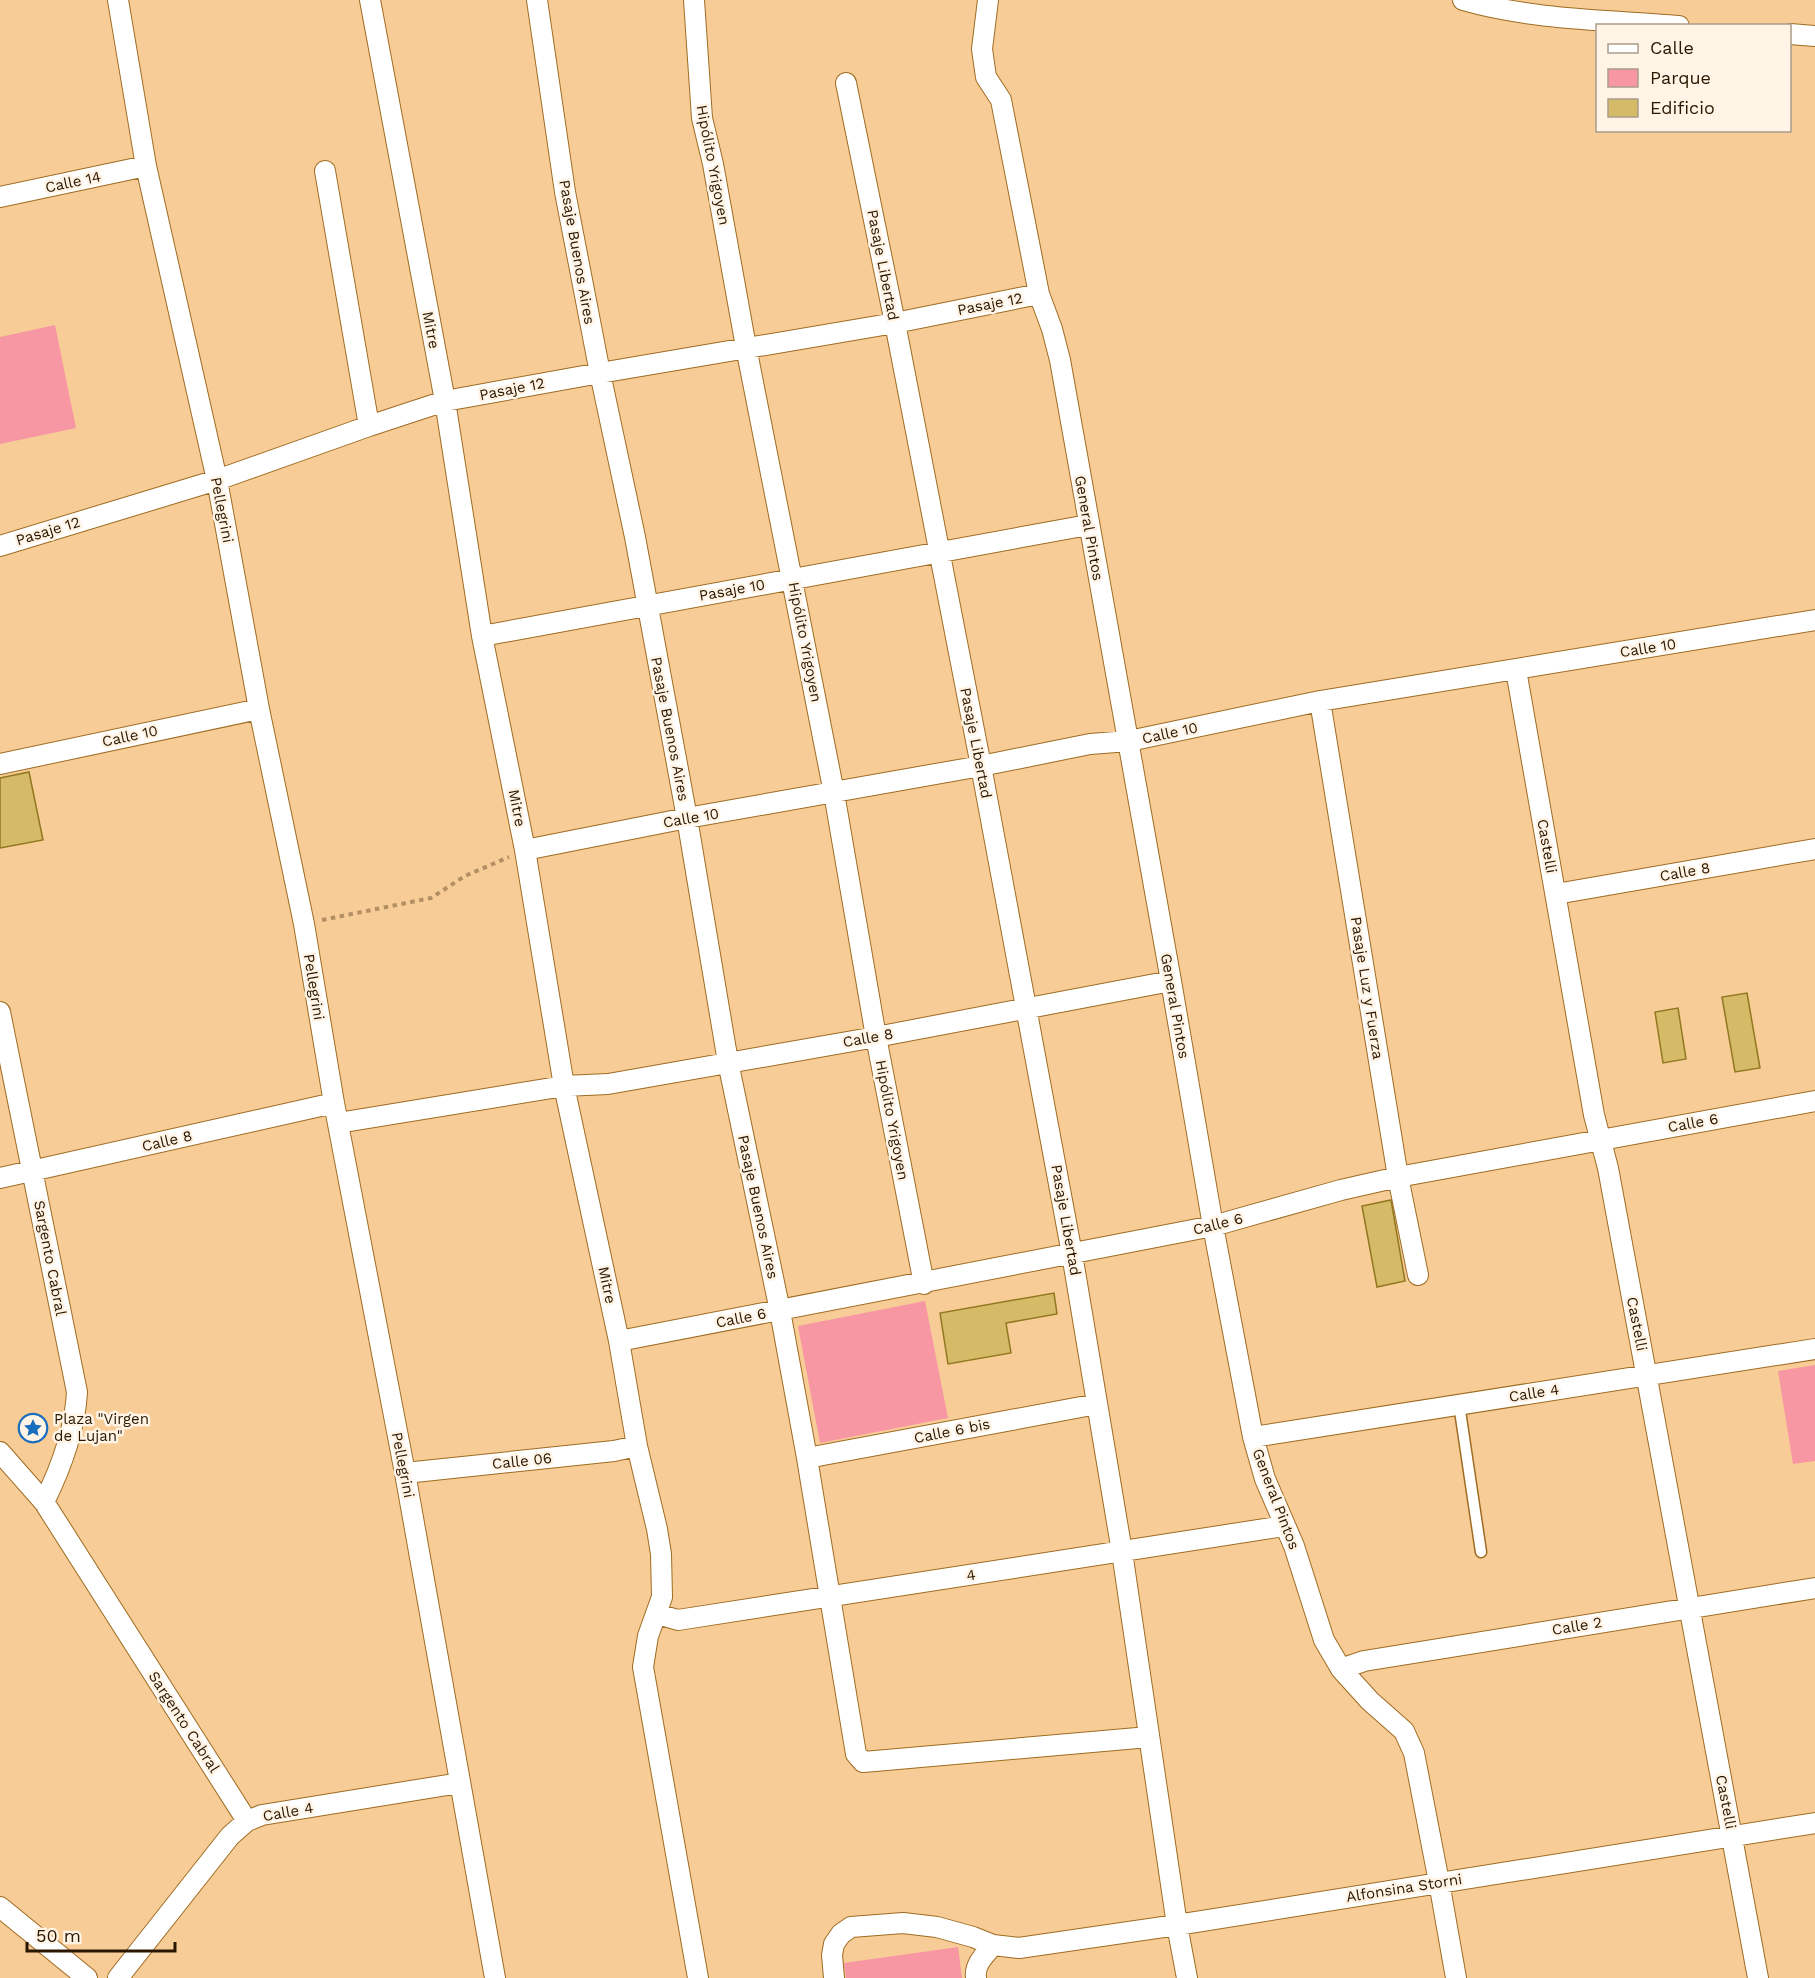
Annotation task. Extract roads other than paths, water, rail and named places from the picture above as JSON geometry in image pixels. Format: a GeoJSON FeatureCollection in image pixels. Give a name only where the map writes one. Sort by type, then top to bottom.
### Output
{"type":"FeatureCollection","features":[{"type":"Feature","properties":{"kind":"street","name":"Pellegrini"},"geometry":{"type":"LineString","coordinates":[[118,0],[146,166],[217,480],[259,709],[304,924],[334,1103],[405,1473],[495,1978]]}},
{"type":"Feature","properties":{"kind":"street","name":"Mitre"},"geometry":{"type":"LineString","coordinates":[[370,0],[445,401],[482,636],[525,850],[564,1086],[657,1529],[663,1597],[648,1636],[643,1667],[698,1978]]}},
{"type":"Feature","properties":{"kind":"street","name":"Pasaje Buenos Aires"},"geometry":{"type":"LineString","coordinates":[[537,0],[565,192],[635,537],[687,818],[728,1062],[780,1311],[831,1596],[856,1754],[862,1762],[1149,1737]]}},
{"type":"Feature","properties":{"kind":"street","name":"Hipólito Yrigoyen"},"geometry":{"type":"LineString","coordinates":[[694,0],[702,118],[713,164],[746,347],[834,793],[876,1037],[924,1284]]}},
{"type":"Feature","properties":{"kind":"street","name":"General Pintos"},"geometry":{"type":"LineString","coordinates":[[988,0],[982,49],[986,77],[1001,100],[1039,294],[1060,360],[1213,1226],[1253,1437],[1265,1479],[1294,1546],[1324,1640],[1341,1669],[1370,1701],[1404,1731],[1414,1753],[1456,1978]]}},
{"type":"Feature","properties":{"kind":"street"},"geometry":{"type":"LineString","coordinates":[[1463,0],[1485,6],[1541,14],[1656,24]]}},
{"type":"Feature","properties":{"kind":"street"},"geometry":{"type":"LineString","coordinates":[[1791,34],[1815,36]]}},
{"type":"Feature","properties":{"kind":"street","name":"Pasaje Libertad"},"geometry":{"type":"LineString","coordinates":[[846,83],[981,766],[1072,1254],[1122,1552],[1177,1925],[1187,1978]]}},
{"type":"Feature","properties":{"kind":"street","name":"Calle 14"},"geometry":{"type":"LineString","coordinates":[[0,197],[146,166]]}},
{"type":"Feature","properties":{"kind":"street"},"geometry":{"type":"LineString","coordinates":[[326,171],[369,426]]}},
{"type":"Feature","properties":{"kind":"street","name":"Pasaje 12"},"geometry":{"type":"LineString","coordinates":[[0,546],[217,480],[445,401],[895,323],[1039,294]]}},
{"type":"Feature","properties":{"kind":"street","name":"Pasaje 10"},"geometry":{"type":"LineString","coordinates":[[482,636],[1088,525]]}},
{"type":"Feature","properties":{"kind":"street","name":"Calle 10"},"geometry":{"type":"LineString","coordinates":[[525,850],[1090,744],[1129,741],[1320,701],[1815,620]]}},
{"type":"Feature","properties":{"kind":"street","name":"Castelli"},"geometry":{"type":"LineString","coordinates":[[1516,670],[1594,1115],[1601,1139],[1758,1978]]}},
{"type":"Feature","properties":{"kind":"street","name":"Pasaje Luz y Fuerza"},"geometry":{"type":"LineString","coordinates":[[1320,701],[1398,1177],[1418,1275]]}},
{"type":"Feature","properties":{"kind":"street","name":"Calle 10"},"geometry":{"type":"LineString","coordinates":[[0,764],[259,709]]}},
{"type":"Feature","properties":{"kind":"street","name":"Calle 8"},"geometry":{"type":"LineString","coordinates":[[1556,894],[1815,849]]}},
{"type":"Feature","properties":{"kind":"street","name":"Calle 8"},"geometry":{"type":"LineString","coordinates":[[338,1123],[564,1086],[608,1084],[876,1037],[1171,981]]}},
{"type":"Feature","properties":{"kind":"street","name":"Sargento Cabral"},"geometry":{"type":"LineString","coordinates":[[0,1012],[77,1392],[75,1415],[53,1484],[44,1502]]}},
{"type":"Feature","properties":{"kind":"street","name":"Calle 6"},"geometry":{"type":"LineString","coordinates":[[619,1341],[924,1284],[1213,1226],[1341,1190],[1398,1177],[1815,1101]]}},
{"type":"Feature","properties":{"kind":"street","name":"Calle 8"},"geometry":{"type":"LineString","coordinates":[[0,1178],[334,1103]]}},
{"type":"Feature","properties":{"kind":"street","name":"Calle 4"},"geometry":{"type":"LineString","coordinates":[[1253,1437],[1815,1349]]}},
{"type":"Feature","properties":{"kind":"street","name":"Calle 6 bis"},"geometry":{"type":"LineString","coordinates":[[807,1458],[1098,1404]]}},
{"type":"Feature","properties":{"kind":"street","name":"Calle 06"},"geometry":{"type":"LineString","coordinates":[[405,1473],[614,1451],[638,1446]]}},
{"type":"Feature","properties":{"kind":"street","name":"Sargento Cabral"},"geometry":{"type":"LineString","coordinates":[[2,1453],[44,1502],[247,1821]]}},
{"type":"Feature","properties":{"kind":"street","name":"4"},"geometry":{"type":"LineString","coordinates":[[657,1614],[678,1620],[1284,1526]]}},
{"type":"Feature","properties":{"kind":"street","name":"Calle 2"},"geometry":{"type":"LineString","coordinates":[[1341,1669],[1364,1660],[1815,1588]]}},
{"type":"Feature","properties":{"kind":"street","name":"Calle 4"},"geometry":{"type":"LineString","coordinates":[[118,1978],[230,1836],[247,1821],[262,1815],[460,1783]]}},
{"type":"Feature","properties":{"kind":"street","name":"Alfonsina Storni"},"geometry":{"type":"LineString","coordinates":[[834,1978],[832,1955],[834,1944],[841,1934],[851,1927],[914,1924],[946,1929],[993,1945],[1019,1948],[1815,1823]]}},
{"type":"Feature","properties":{"kind":"street"},"geometry":{"type":"LineString","coordinates":[[0,1907],[87,1978]]}},
{"type":"Feature","properties":{"kind":"street"},"geometry":{"type":"LineString","coordinates":[[976,1978],[978,1963],[993,1945]]}},
{"type":"Feature","properties":{"kind":"lane"},"geometry":{"type":"LineString","coordinates":[[1459,1404],[1481,1552]]}},
{"type":"Feature","properties":{"kind":"place","name":"Plaza \"Virgen de Lujan\""},"geometry":{"type":"Point","coordinates":[33,1428]}}]}
